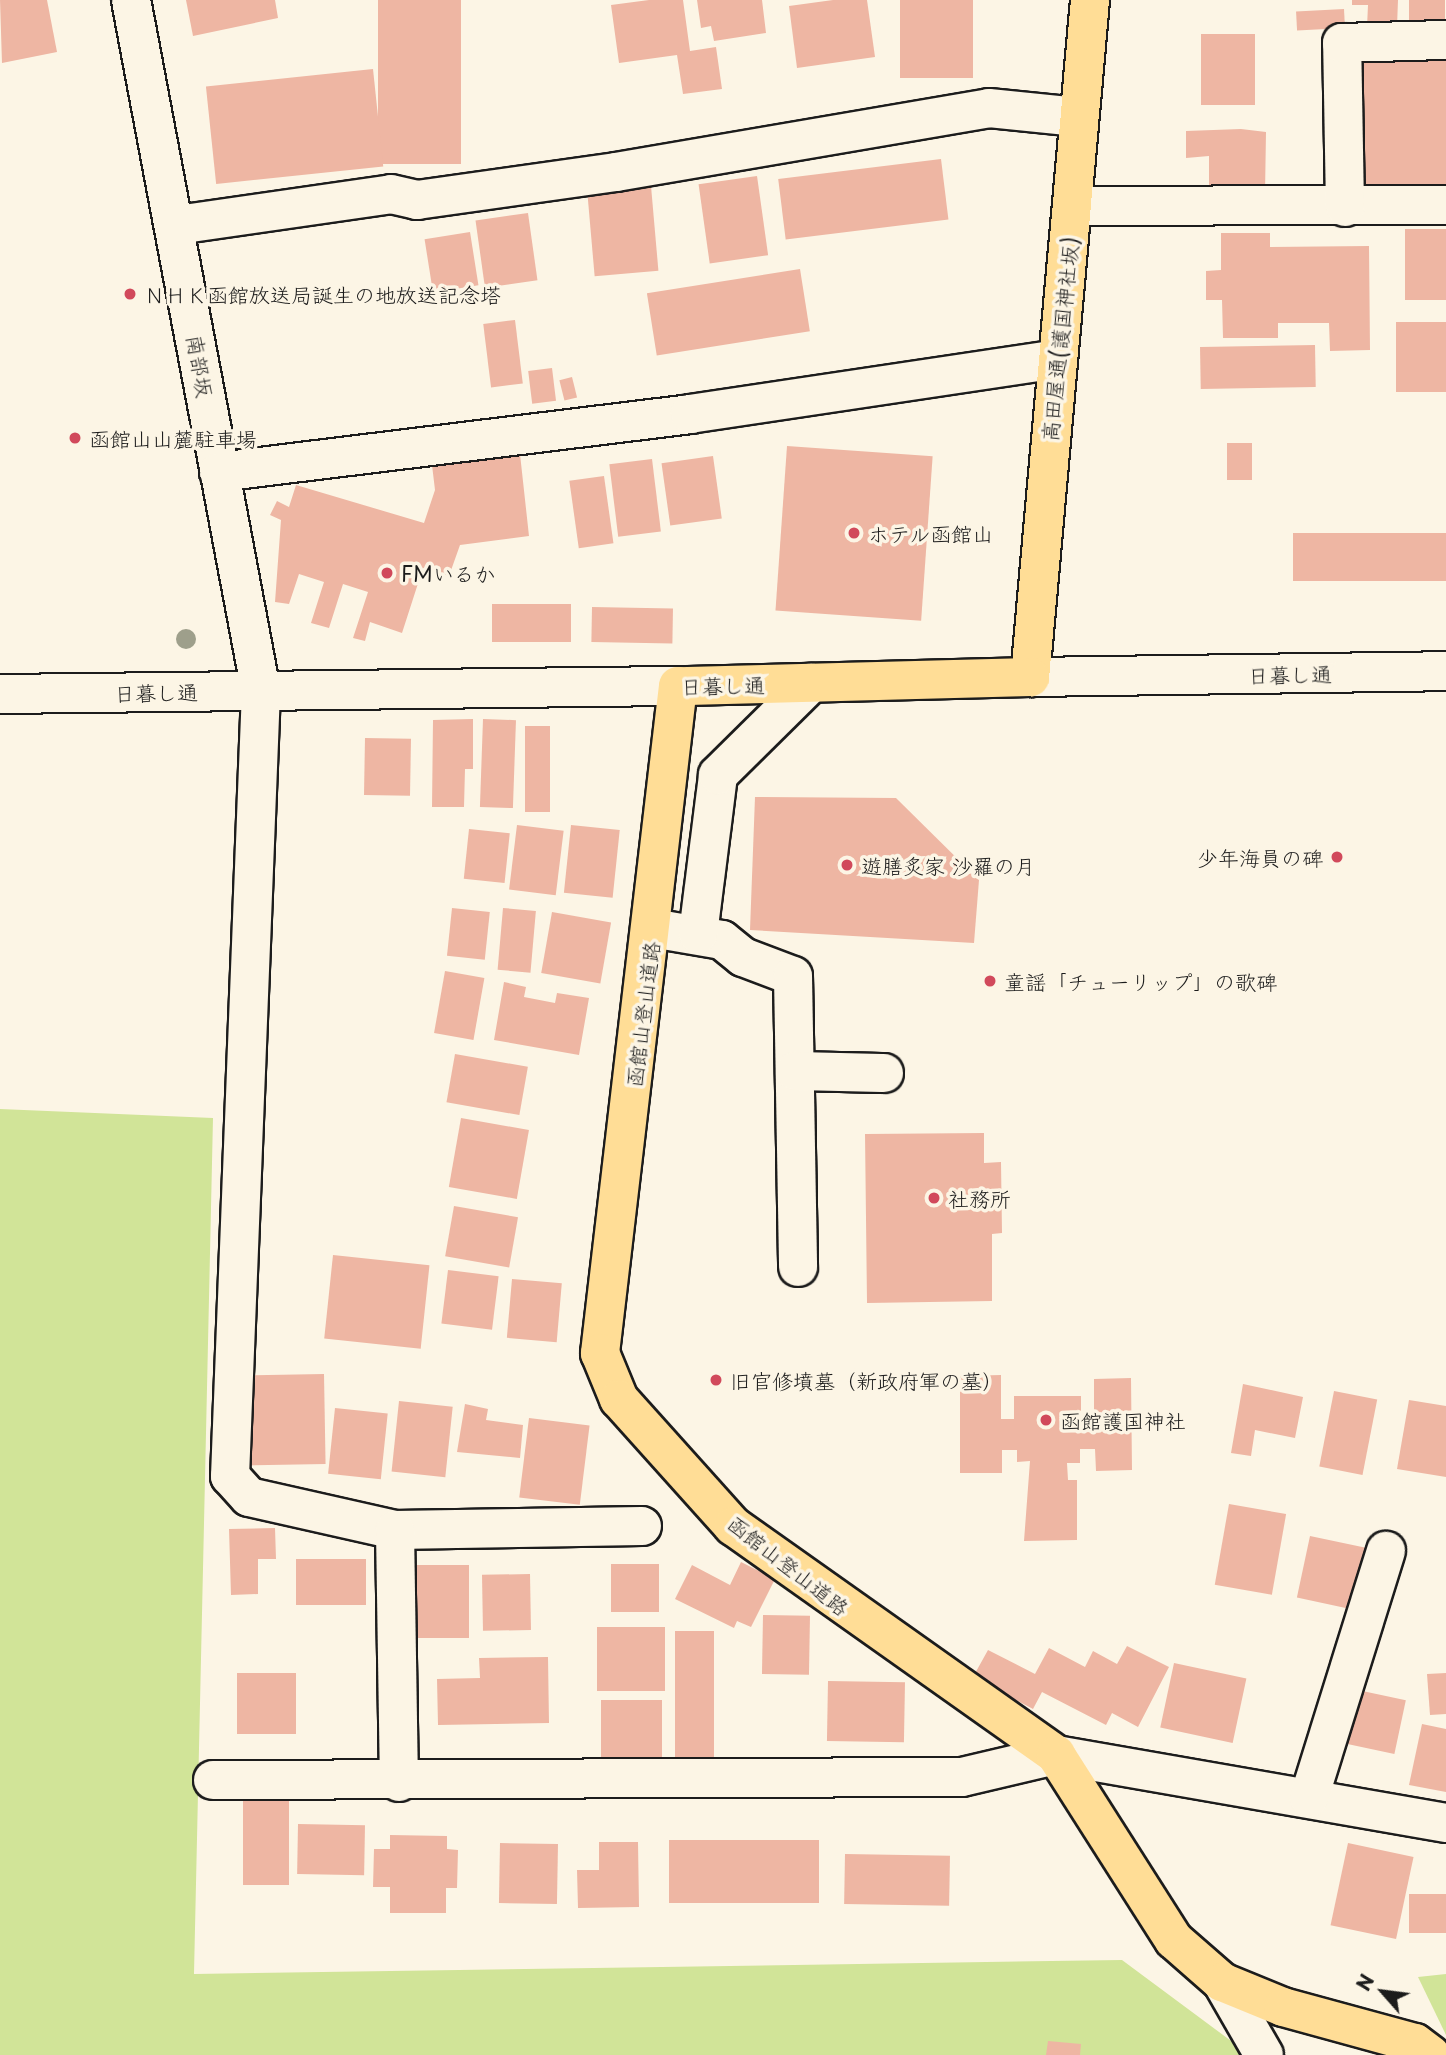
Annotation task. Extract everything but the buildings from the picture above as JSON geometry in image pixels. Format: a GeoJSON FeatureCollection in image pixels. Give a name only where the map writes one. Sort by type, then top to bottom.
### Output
{"type":"FeatureCollection","features":[{"type":"Feature","properties":{"kind":"main road","name":"高田屋通(護国神社坂)"},"geometry":{"type":"LineString","coordinates":[[1030,677],[1056,359],[1090,0]]}},
{"type":"Feature","properties":{"kind":"main road","name":"日暮し通"},"geometry":{"type":"LineString","coordinates":[[678,686],[1030,677]]}},
{"type":"Feature","properties":{"kind":"main road","name":"函館山登山道路"},"geometry":{"type":"LineString","coordinates":[[678,686],[652,928],[600,1353],[619,1399],[733,1526],[1056,1755],[1174,1940],[1222,1982],[1283,2007],[1415,2043],[1431,2055]]}},
{"type":"Feature","properties":{"kind":"street","name":"南部坂"},"geometry":{"type":"LineString","coordinates":[[131,0],[177,225],[219,472],[261,691],[230,1476],[249,1497],[395,1530],[642,1527]]}},
{"type":"Feature","properties":{"kind":"street"},"geometry":{"type":"LineString","coordinates":[[1345,207],[1342,43],[1446,40]]}},
{"type":"Feature","properties":{"kind":"street"},"geometry":{"type":"LineString","coordinates":[[177,225],[391,194],[416,200],[616,172],[989,108],[1078,117]]}},
{"type":"Feature","properties":{"kind":"street"},"geometry":{"type":"LineString","coordinates":[[1072,206],[1446,205]]}},
{"type":"Feature","properties":{"kind":"street"},"geometry":{"type":"LineString","coordinates":[[219,472],[690,414],[1056,359]]}},
{"type":"Feature","properties":{"kind":"street","name":"日暮し通"},"geometry":{"type":"LineString","coordinates":[[1030,677],[1446,671]]}},
{"type":"Feature","properties":{"kind":"street"},"geometry":{"type":"LineString","coordinates":[[698,934],[718,775],[811,683]]}},
{"type":"Feature","properties":{"kind":"street","name":"日暮し通"},"geometry":{"type":"LineString","coordinates":[[0,694],[678,686]]}},
{"type":"Feature","properties":{"kind":"street"},"geometry":{"type":"LineString","coordinates":[[652,928],[698,934],[793,976],[798,1267]]}},
{"type":"Feature","properties":{"kind":"street"},"geometry":{"type":"LineString","coordinates":[[795,1071],[884,1073]]}},
{"type":"Feature","properties":{"kind":"street"},"geometry":{"type":"LineString","coordinates":[[395,1530],[399,1782]]}},
{"type":"Feature","properties":{"kind":"street"},"geometry":{"type":"LineString","coordinates":[[1309,1798],[1386,1551]]}},
{"type":"Feature","properties":{"kind":"street"},"geometry":{"type":"LineString","coordinates":[[214,1780],[399,1782],[962,1777],[1056,1755],[1446,1823]]}},
{"type":"Feature","properties":{"kind":"street"},"geometry":{"type":"LineString","coordinates":[[1222,1982],[1264,2055]]}},
{"type":"Feature","properties":{"kind":"green space"},"geometry":{"type":"Polygon","coordinates":[[[0,1109],[213,1118],[194,1974],[1122,1960],[1250,2055],[0,2055],[0,1109]]]}},
{"type":"Feature","properties":{"kind":"green space"},"geometry":{"type":"Polygon","coordinates":[[[1446,1974],[1446,2035],[1418,1977],[1446,1974]]]}},
{"type":"Feature","properties":{"kind":"place","name":"ＮＨＫ函館放送局誕生の地放送記念塔"},"geometry":{"type":"Point","coordinates":[130,294]}},
{"type":"Feature","properties":{"kind":"place","name":"函館山山麓駐車場"},"geometry":{"type":"Point","coordinates":[75,438]}},
{"type":"Feature","properties":{"kind":"place","name":"ホテル函館山"},"geometry":{"type":"Point","coordinates":[854,533]}},
{"type":"Feature","properties":{"kind":"place","name":"FMいるか"},"geometry":{"type":"Point","coordinates":[387,573]}},
{"type":"Feature","properties":{"kind":"place","name":"少年海員の碑"},"geometry":{"type":"Point","coordinates":[1337,857]}},
{"type":"Feature","properties":{"kind":"place","name":"遊膳炙家 沙羅の月"},"geometry":{"type":"Point","coordinates":[847,865]}},
{"type":"Feature","properties":{"kind":"place","name":"童謡「チューリップ」の歌碑"},"geometry":{"type":"Point","coordinates":[990,981]}},
{"type":"Feature","properties":{"kind":"place","name":"社務所"},"geometry":{"type":"Point","coordinates":[934,1198]}},
{"type":"Feature","properties":{"kind":"place","name":"旧官修墳墓（新政府軍の墓）"},"geometry":{"type":"Point","coordinates":[716,1380]}},
{"type":"Feature","properties":{"kind":"place","name":"函館護国神社"},"geometry":{"type":"Point","coordinates":[1046,1420]}}]}
